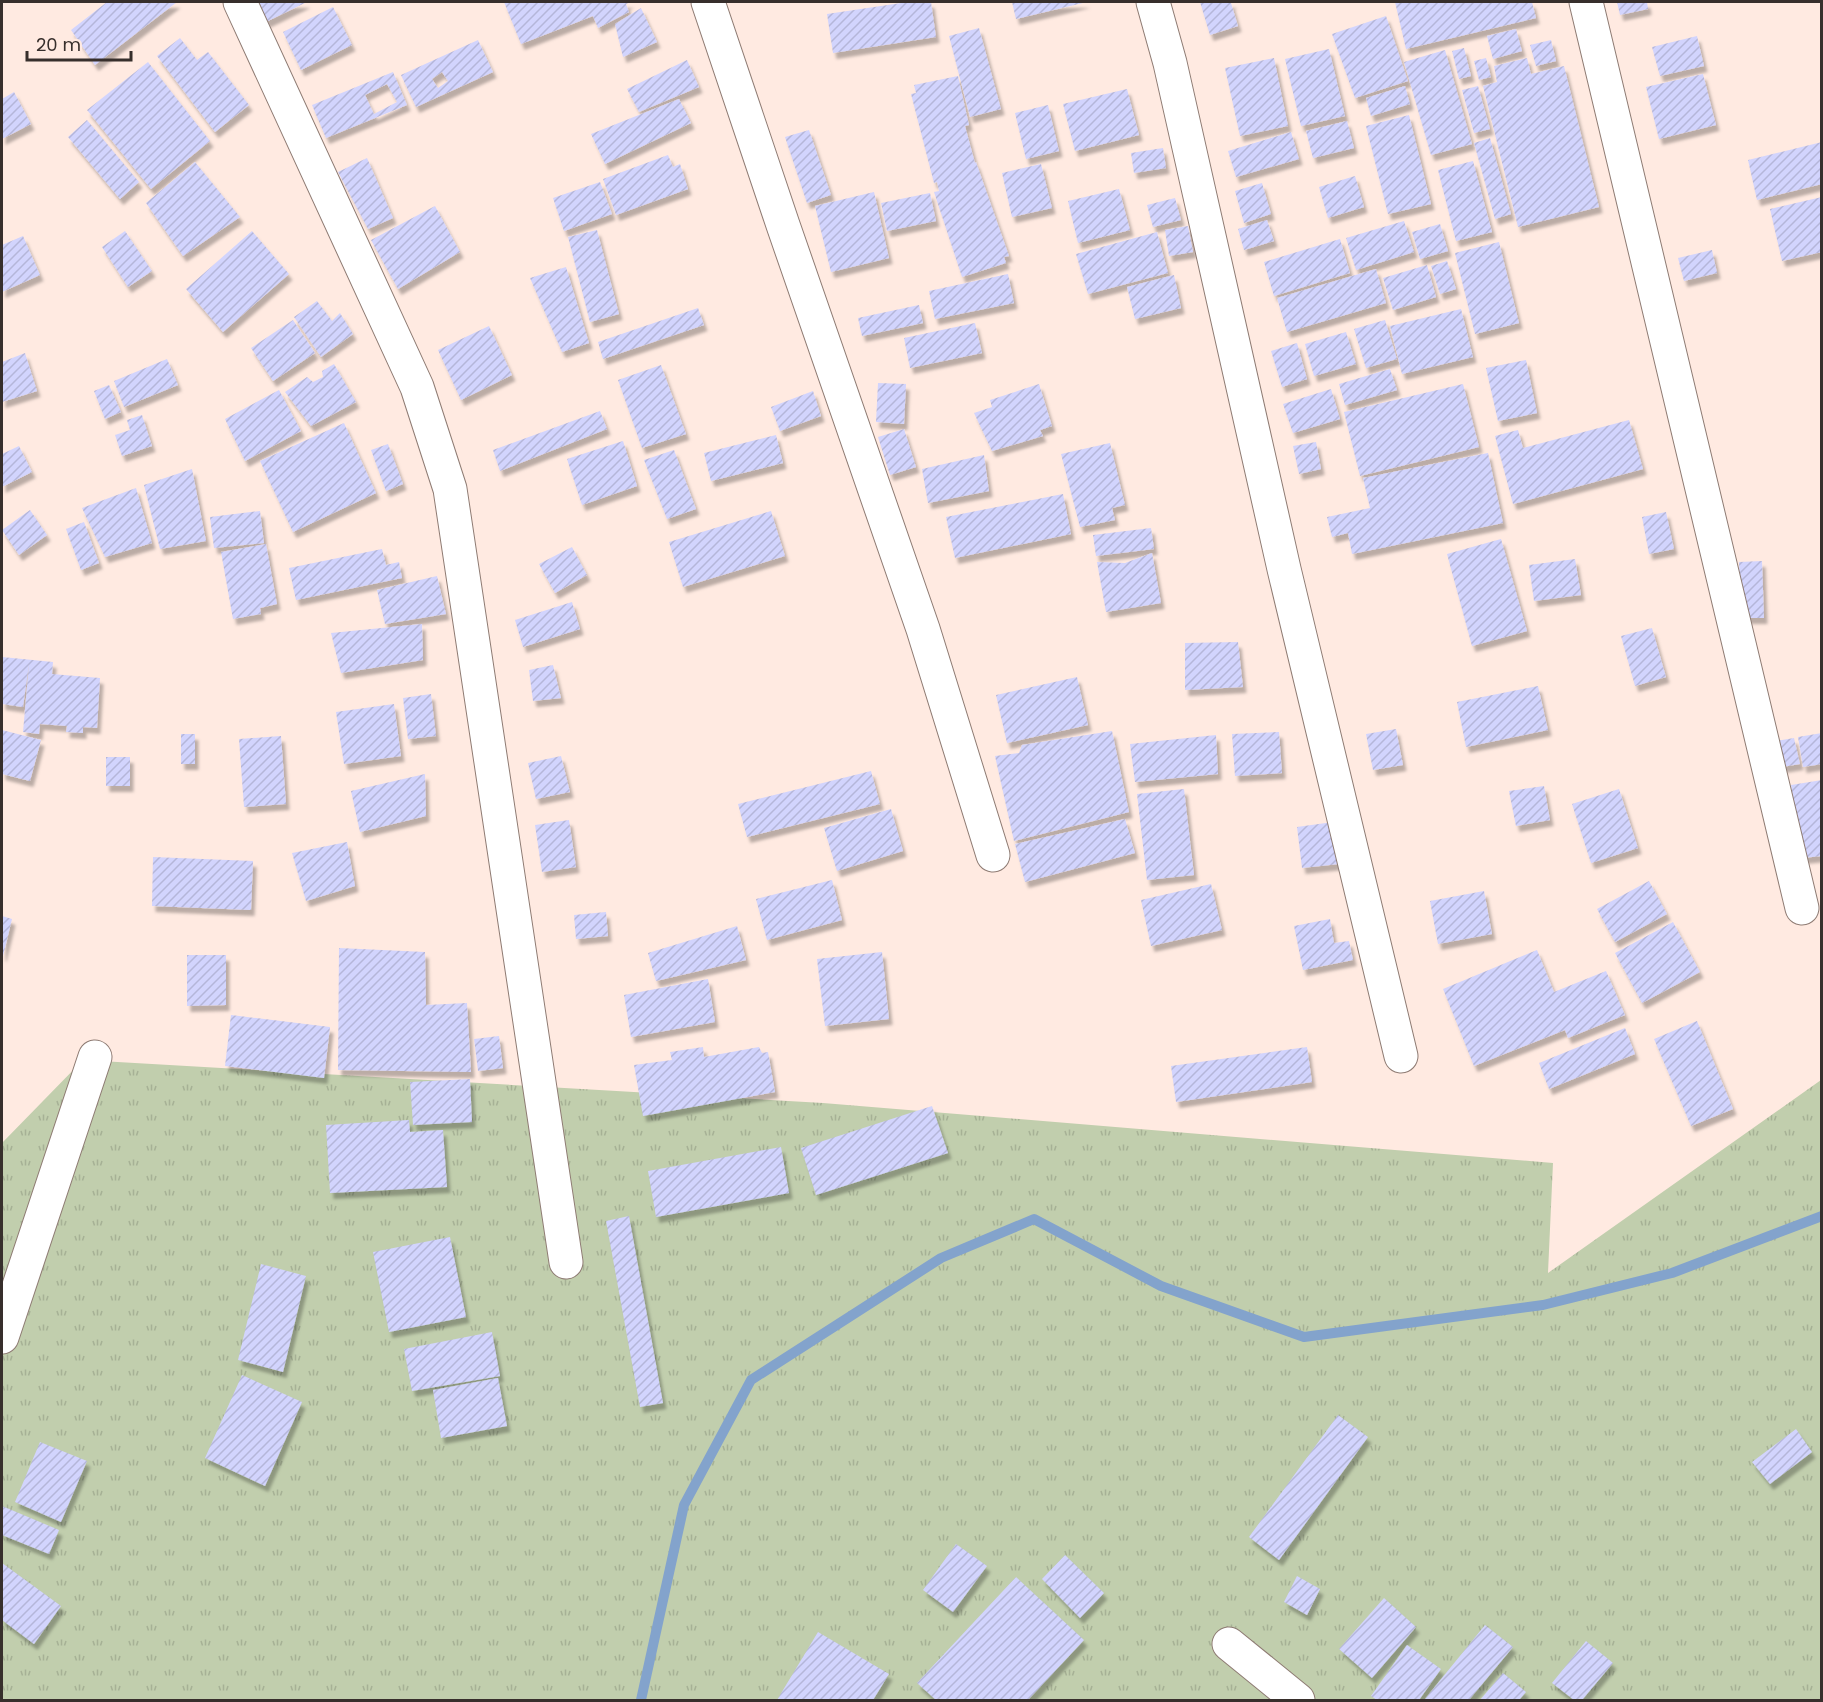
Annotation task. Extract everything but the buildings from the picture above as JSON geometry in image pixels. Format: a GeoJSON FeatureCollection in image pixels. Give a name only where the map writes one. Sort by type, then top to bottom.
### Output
{"type":"FeatureCollection","features":[{"type":"Feature","properties":{"kind":"street"},"geometry":{"type":"LineString","coordinates":[[240,2],[417,387],[450,489],[566,1262]]}},
{"type":"Feature","properties":{"kind":"street"},"geometry":{"type":"LineString","coordinates":[[708,2],[923,629],[993,855]]}},
{"type":"Feature","properties":{"kind":"street"},"geometry":{"type":"LineString","coordinates":[[1153,2],[1170,63],[1284,569],[1401,1056]]}},
{"type":"Feature","properties":{"kind":"street"},"geometry":{"type":"LineString","coordinates":[[1586,2],[1802,908]]}},
{"type":"Feature","properties":{"kind":"street"},"geometry":{"type":"LineString","coordinates":[[2,1337],[95,1057]]}},
{"type":"Feature","properties":{"kind":"street"},"geometry":{"type":"LineString","coordinates":[[1229,1644],[1298,1701]]}},
{"type":"Feature","properties":{"kind":"green space"},"geometry":{"type":"Polygon","coordinates":[[[83,1060],[823,1103],[1553,1163],[1548,1273],[1821,1080],[1821,1700],[2,1700],[2,1143],[83,1060]]]}},
{"type":"Feature","properties":{"kind":"waterway"},"geometry":{"type":"LineString","coordinates":[[641,1700],[684,1505],[751,1380],[941,1258],[1034,1219],[1161,1286],[1304,1337],[1543,1305],[1672,1273],[1822,1216]]}}]}
